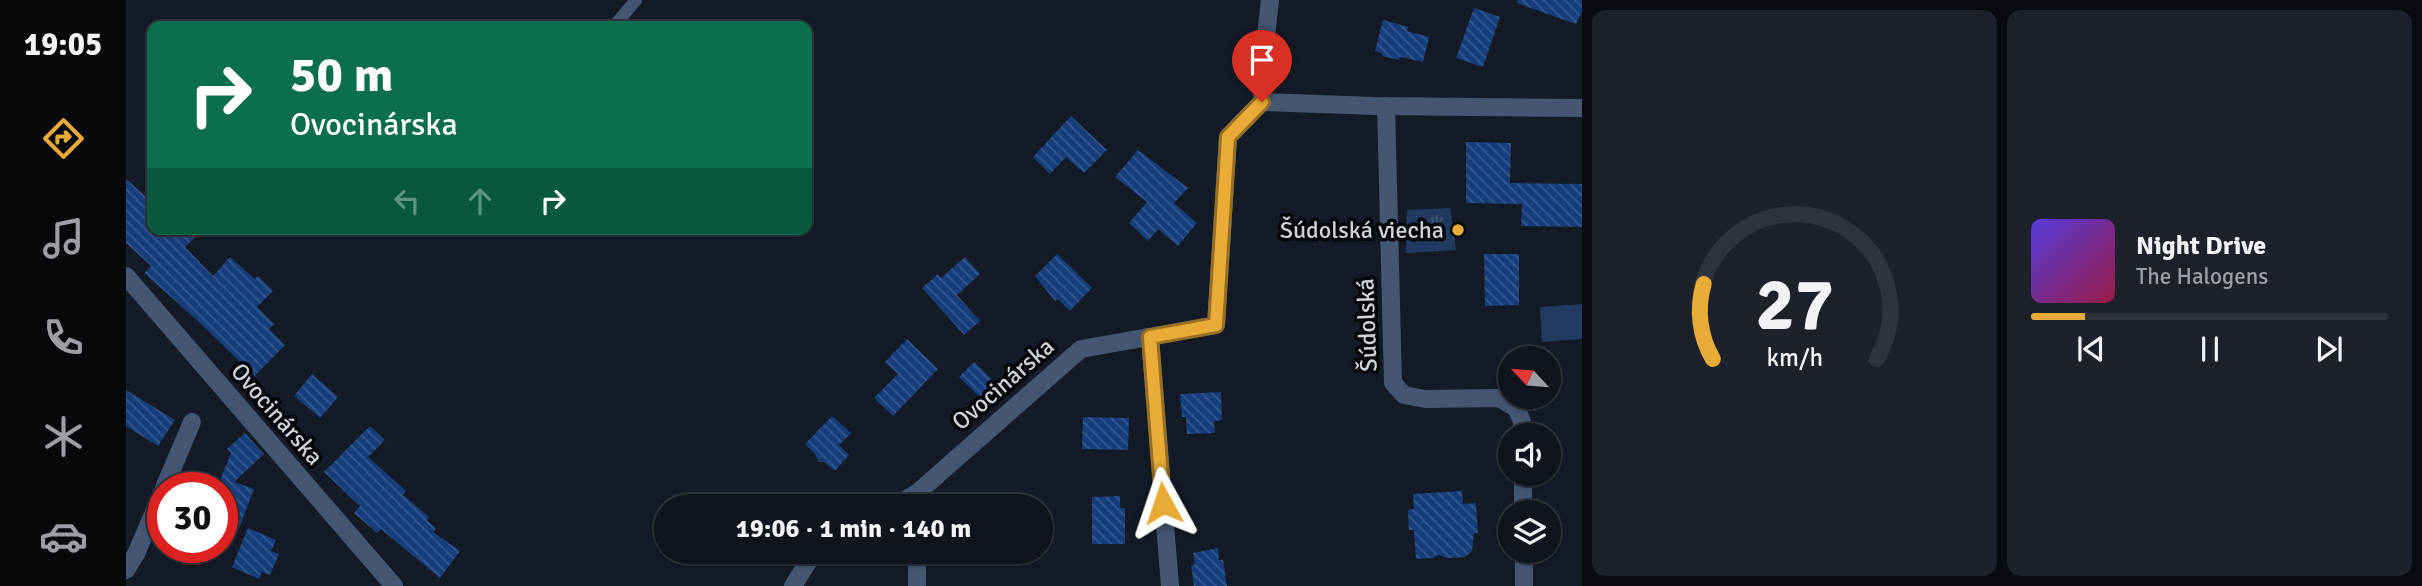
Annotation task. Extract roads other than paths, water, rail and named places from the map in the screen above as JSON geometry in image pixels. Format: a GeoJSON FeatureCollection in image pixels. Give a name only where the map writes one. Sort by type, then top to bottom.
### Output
{"type":"FeatureCollection","features":[{"type":"Feature","properties":{"kind":"street"},"geometry":{"type":"LineString","coordinates":[[1270,0],[1262,72],[1262,102],[1582,108]]}},
{"type":"Feature","properties":{"kind":"street","name":"Ovocinárska"},"geometry":{"type":"LineString","coordinates":[[924,494],[1081,349],[1216,325],[1228,137],[1262,102]]}},
{"type":"Feature","properties":{"kind":"street","name":"Šúdolská"},"geometry":{"type":"LineString","coordinates":[[1386,106],[1393,383],[1404,395],[1425,399],[1499,398],[1516,408],[1522,423]]}},
{"type":"Feature","properties":{"kind":"street","name":"Ovocinárska"},"geometry":{"type":"LineString","coordinates":[[126,276],[391,585]]}},
{"type":"Feature","properties":{"kind":"street"},"geometry":{"type":"LineString","coordinates":[[1150,337],[1170,586]]}},
{"type":"Feature","properties":{"kind":"street"},"geometry":{"type":"LineString","coordinates":[[171,472],[192,422]]}},
{"type":"Feature","properties":{"kind":"street"},"geometry":{"type":"LineString","coordinates":[[126,570],[147,528]]}},
{"type":"Feature","properties":{"kind":"street"},"geometry":{"type":"LineString","coordinates":[[1524,563],[1524,586]]}},
{"type":"Feature","properties":{"kind":"street"},"geometry":{"type":"LineString","coordinates":[[793,586],[807,564]]}},
{"type":"Feature","properties":{"kind":"street"},"geometry":{"type":"LineString","coordinates":[[917,564],[917,586]]}},
{"type":"Feature","properties":{"kind":"lane"},"geometry":{"type":"LineString","coordinates":[[618,21],[636,0]]}},
{"type":"Feature","properties":{"kind":"place","name":"Šúdolská viecha"},"geometry":{"type":"Point","coordinates":[1458,230]}}]}
